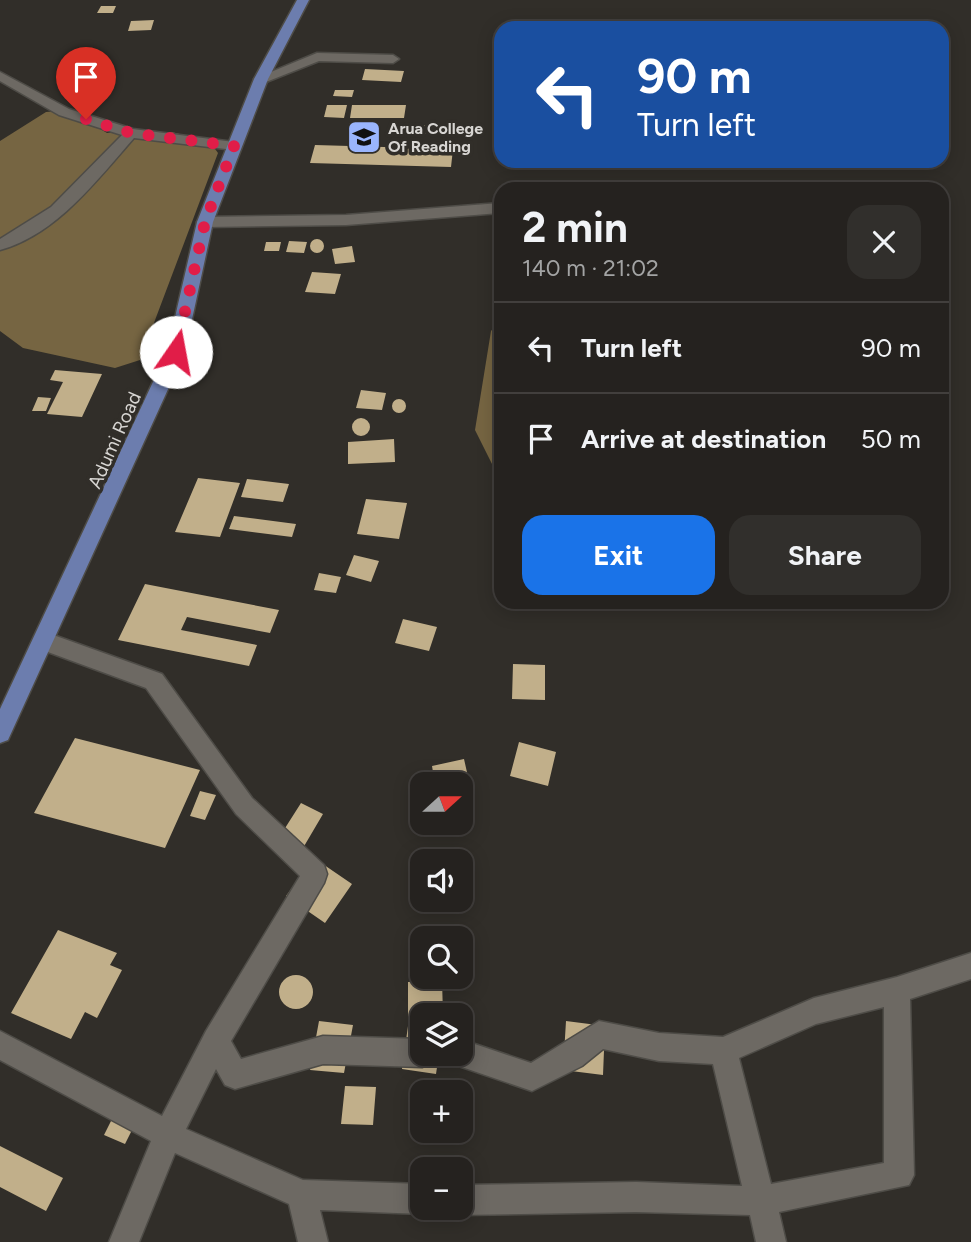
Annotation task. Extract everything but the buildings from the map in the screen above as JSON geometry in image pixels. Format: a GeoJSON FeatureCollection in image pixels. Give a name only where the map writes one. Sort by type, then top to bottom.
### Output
{"type":"FeatureCollection","features":[{"type":"Feature","properties":{"kind":"main road","name":"Adumi Road"},"geometry":{"type":"LineString","coordinates":[[0,733],[46,641],[176,352],[205,222],[261,79],[303,0]]}},
{"type":"Feature","properties":{"kind":"street"},"geometry":{"type":"LineString","coordinates":[[261,79],[317,57],[393,59]]}},
{"type":"Feature","properties":{"kind":"street"},"geometry":{"type":"LineString","coordinates":[[0,76],[64,112],[131,133],[234,146]]}},
{"type":"Feature","properties":{"kind":"street"},"geometry":{"type":"LineString","coordinates":[[0,245],[32,231],[75,196],[131,133]]}},
{"type":"Feature","properties":{"kind":"street"},"geometry":{"type":"LineString","coordinates":[[205,222],[346,220],[494,208]]}},
{"type":"Feature","properties":{"kind":"street"},"geometry":{"type":"LineString","coordinates":[[46,641],[154,681],[244,806],[314,874],[216,1041],[168,1135],[124,1242]]}},
{"type":"Feature","properties":{"kind":"street"},"geometry":{"type":"LineString","coordinates":[[473,1057],[532,1076],[572,1056],[599,1035],[659,1047],[724,1051],[814,1011],[897,990],[971,966]]}},
{"type":"Feature","properties":{"kind":"street"},"geometry":{"type":"LineString","coordinates":[[473,1200],[636,1197],[761,1201],[900,1175],[897,990]]}},
{"type":"Feature","properties":{"kind":"street"},"geometry":{"type":"LineString","coordinates":[[216,1041],[235,1074],[323,1050],[410,1053]]}},
{"type":"Feature","properties":{"kind":"street"},"geometry":{"type":"LineString","coordinates":[[0,1045],[168,1135],[302,1195],[410,1199]]}},
{"type":"Feature","properties":{"kind":"street"},"geometry":{"type":"LineString","coordinates":[[724,1051],[771,1242]]}},
{"type":"Feature","properties":{"kind":"street"},"geometry":{"type":"LineString","coordinates":[[302,1195],[313,1242]]}},
{"type":"Feature","properties":{"kind":"shaded area"},"geometry":{"type":"Polygon","coordinates":[[[70,110],[107,133],[172,132],[210,142],[218,153],[140,360],[115,368],[23,348],[0,331],[0,141],[46,112],[70,110]]]}},
{"type":"Feature","properties":{"kind":"shaded area"},"geometry":{"type":"Polygon","coordinates":[[[494,327],[494,468],[475,430],[491,331],[494,327]]]}},
{"type":"Feature","properties":{"kind":"place","name":"Arua College Of Reading"},"geometry":{"type":"Point","coordinates":[364,137]}},
{"type":"Feature","properties":{"kind":"route"},"geometry":{"type":"LineString","coordinates":[[86,119],[131,133],[234,146],[205,222],[176,352]]}}]}
